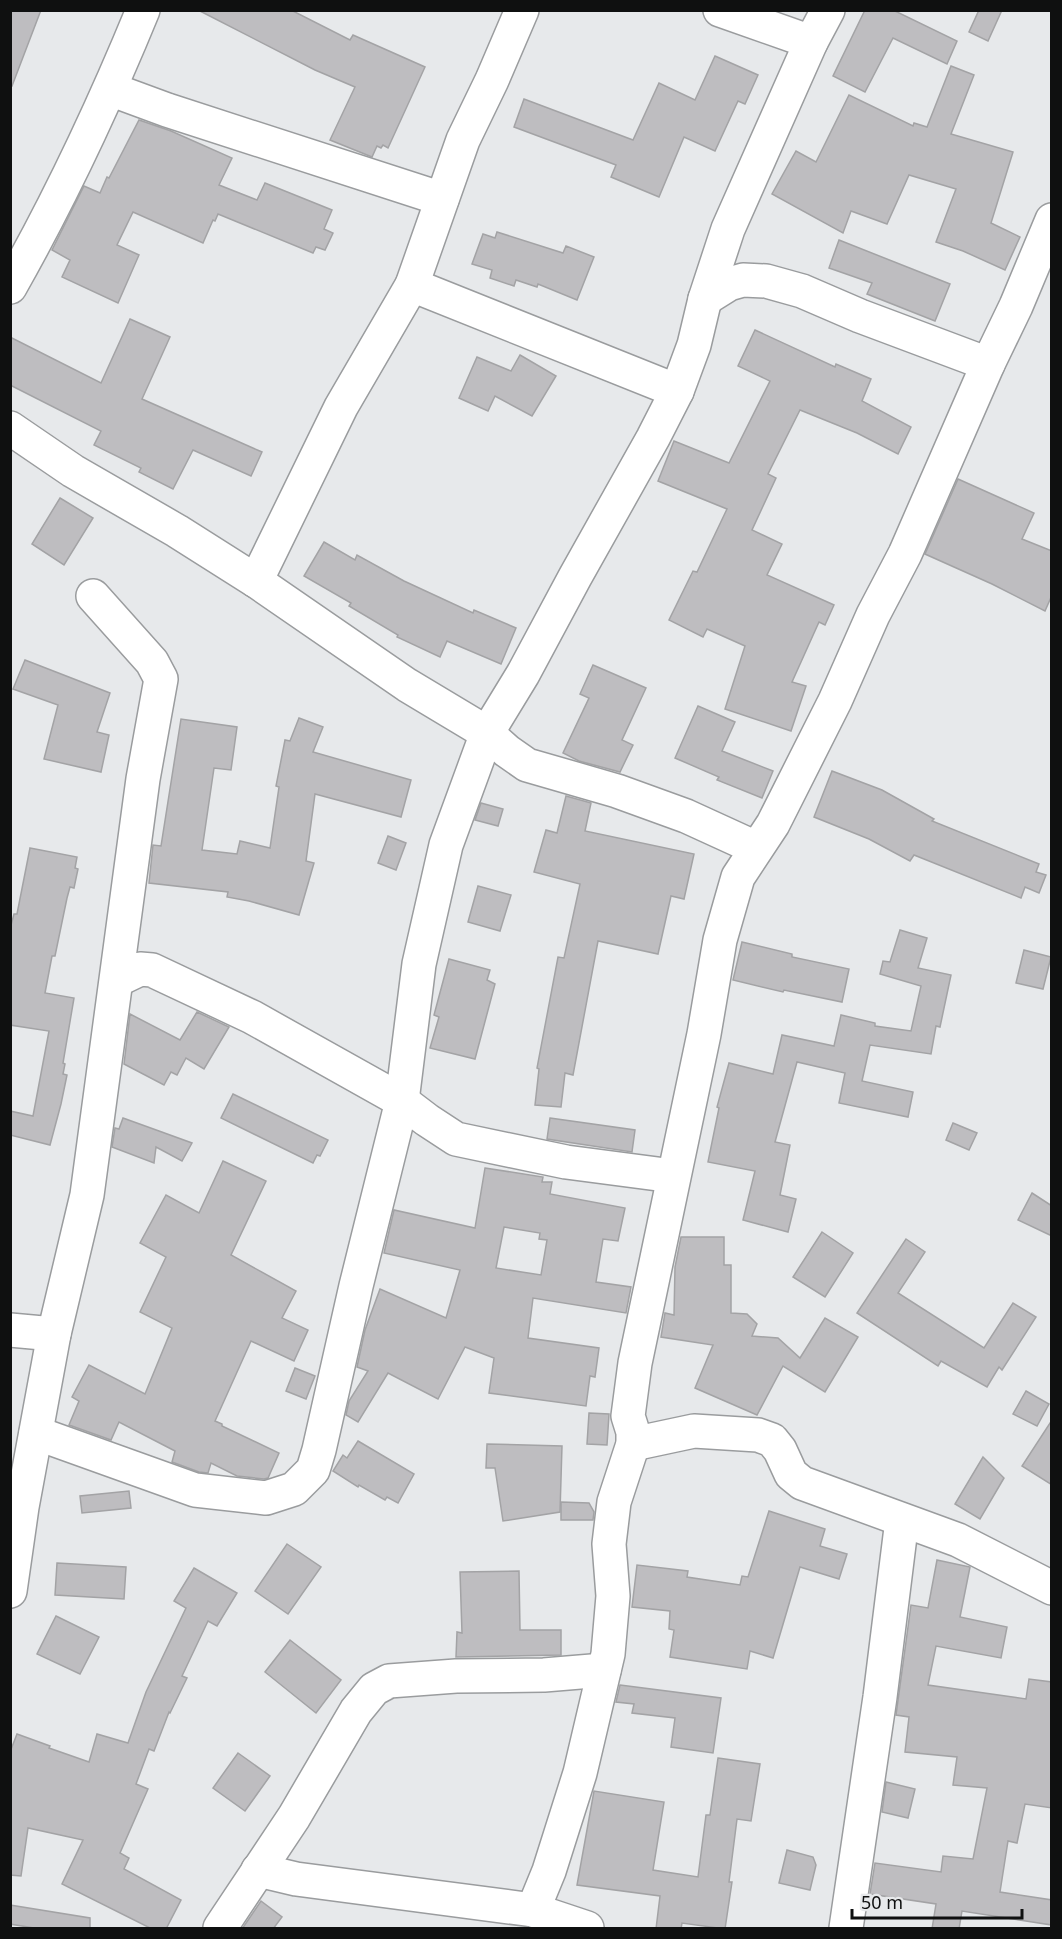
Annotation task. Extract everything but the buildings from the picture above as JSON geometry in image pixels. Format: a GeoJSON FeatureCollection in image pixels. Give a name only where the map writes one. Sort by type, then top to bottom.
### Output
{"type":"FeatureCollection","features":[{"type":"Feature","properties":{"kind":"street"},"geometry":{"type":"LineString","coordinates":[[10,287],[65,184],[110,89],[143,10]]}},
{"type":"Feature","properties":{"kind":"street"},"geometry":{"type":"LineString","coordinates":[[256,580],[341,407],[412,285],[463,140],[522,10]]}},
{"type":"Feature","properties":{"kind":"street"},"geometry":{"type":"LineString","coordinates":[[720,10],[811,42]]}},
{"type":"Feature","properties":{"kind":"street"},"geometry":{"type":"LineString","coordinates":[[36,1433],[195,1490],[266,1498],[294,1489],[313,1470],[320,1450],[353,1297],[402,1101],[419,964],[443,855],[487,733],[523,674],[677,392],[694,345],[705,299],[728,229],[811,42],[828,10]]}},
{"type":"Feature","properties":{"kind":"street"},"geometry":{"type":"LineString","coordinates":[[110,89],[167,110],[442,199]]}},
{"type":"Feature","properties":{"kind":"street"},"geometry":{"type":"LineString","coordinates":[[533,1910],[549,1871],[580,1773],[608,1654],[613,1596],[609,1544],[614,1502],[633,1444],[633,1432],[628,1416],[630,1391],[704,1034],[720,940],[738,876],[773,824],[835,701],[873,615],[910,545],[1052,220]]}},
{"type":"Feature","properties":{"kind":"street"},"geometry":{"type":"LineString","coordinates":[[705,299],[729,284],[743,280],[766,281],[802,291],[860,316],[988,364]]}},
{"type":"Feature","properties":{"kind":"street"},"geometry":{"type":"LineString","coordinates":[[412,285],[677,392]]}},
{"type":"Feature","properties":{"kind":"street"},"geometry":{"type":"LineString","coordinates":[[10,428],[73,471],[256,580],[407,685],[487,733],[527,765],[617,791],[676,812],[756,848]]}},
{"type":"Feature","properties":{"kind":"street"},"geometry":{"type":"LineString","coordinates":[[10,1591],[22,1507],[54,1334],[87,1195],[143,779],[161,679],[152,662],[93,596]]}},
{"type":"Feature","properties":{"kind":"street"},"geometry":{"type":"LineString","coordinates":[[117,980],[140,969],[152,970],[252,1017],[402,1101],[456,1139],[566,1162],[673,1176]]}},
{"type":"Feature","properties":{"kind":"street"},"geometry":{"type":"LineString","coordinates":[[10,1330],[54,1334]]}},
{"type":"Feature","properties":{"kind":"street"},"geometry":{"type":"LineString","coordinates":[[633,1444],[694,1431],[758,1435],[772,1440],[780,1450],[791,1474],[802,1483],[958,1540],[1052,1588]]}},
{"type":"Feature","properties":{"kind":"street"},"geometry":{"type":"LineString","coordinates":[[846,1929],[880,1697],[902,1520]]}},
{"type":"Feature","properties":{"kind":"street"},"geometry":{"type":"LineString","coordinates":[[220,1929],[294,1817],[356,1711],[374,1689],[389,1680],[604,1671]]}},
{"type":"Feature","properties":{"kind":"street"},"geometry":{"type":"LineString","coordinates":[[258,1870],[296,1879],[533,1910],[587,1929]]}}]}
